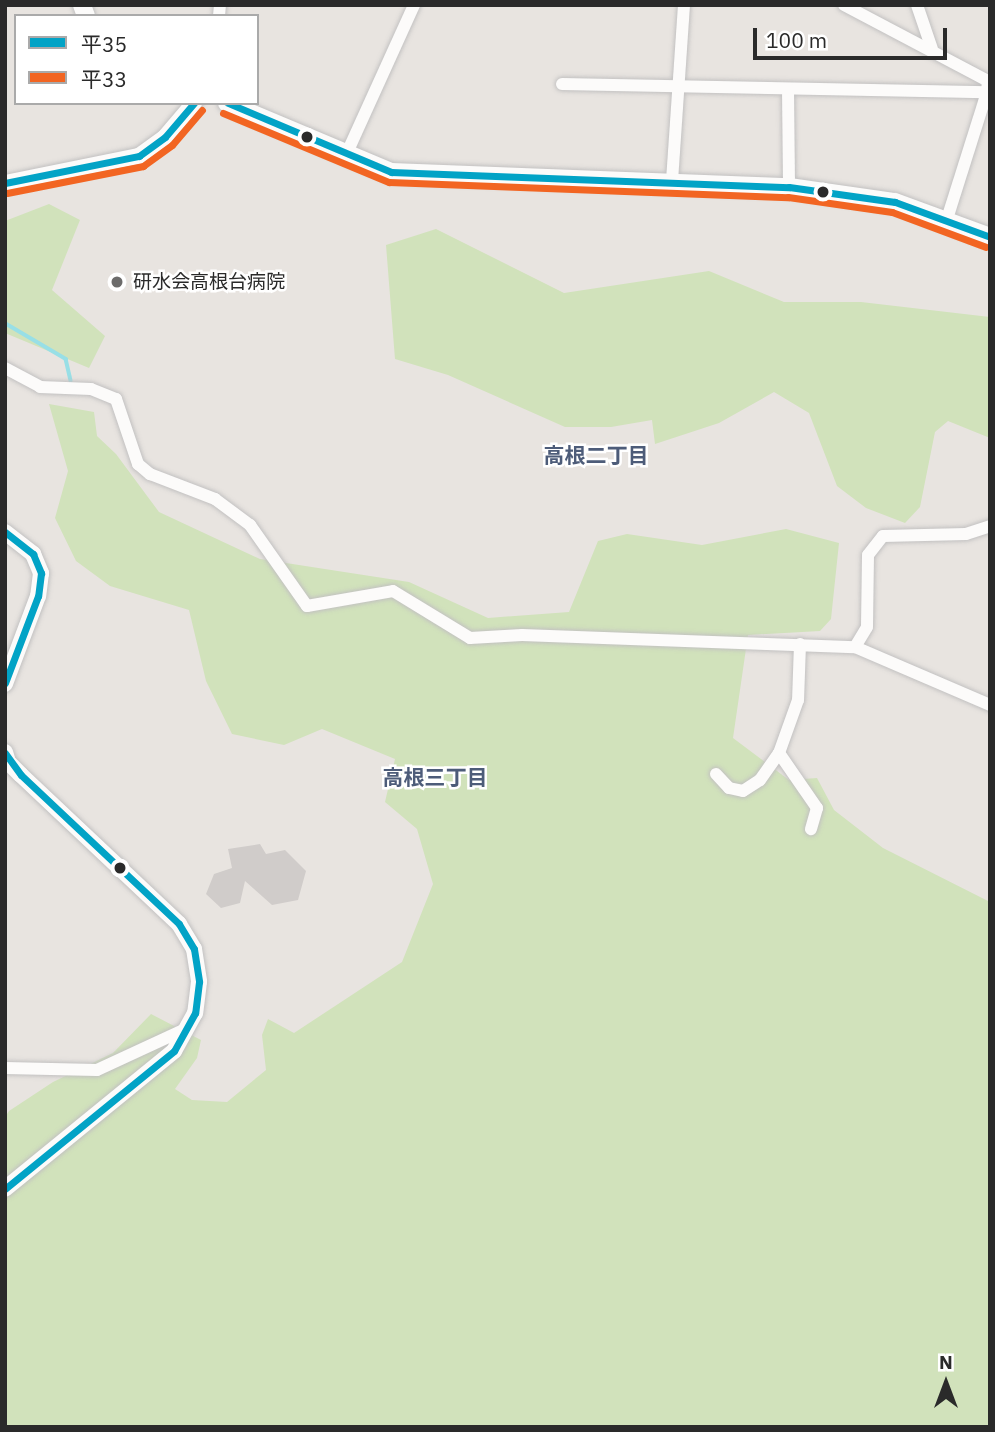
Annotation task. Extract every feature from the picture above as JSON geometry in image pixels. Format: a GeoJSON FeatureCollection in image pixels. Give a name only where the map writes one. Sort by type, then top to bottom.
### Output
{"type":"FeatureCollection","features":[{"type":"Feature","properties":{"kind":"main road"},"geometry":{"type":"LineString","coordinates":[[232,105],[391,172],[789,187],[895,202],[990,237]]}},
{"type":"Feature","properties":{"kind":"street"},"geometry":{"type":"LineString","coordinates":[[346,155],[415,5]]}},
{"type":"Feature","properties":{"kind":"street"},"geometry":{"type":"LineString","coordinates":[[672,181],[684,5]]}},
{"type":"Feature","properties":{"kind":"street"},"geometry":{"type":"LineString","coordinates":[[844,5],[932,49],[988,85]]}},
{"type":"Feature","properties":{"kind":"street"},"geometry":{"type":"LineString","coordinates":[[917,5],[932,49]]}},
{"type":"Feature","properties":{"kind":"street"},"geometry":{"type":"LineString","coordinates":[[562,84],[788,89],[988,85]]}},
{"type":"Feature","properties":{"kind":"street"},"geometry":{"type":"LineString","coordinates":[[947,219],[988,85]]}},
{"type":"Feature","properties":{"kind":"street"},"geometry":{"type":"LineString","coordinates":[[788,89],[789,187]]}},
{"type":"Feature","properties":{"kind":"street"},"geometry":{"type":"LineString","coordinates":[[5,183],[139,156],[165,137],[192,105]]}},
{"type":"Feature","properties":{"kind":"street"},"geometry":{"type":"LineString","coordinates":[[5,368],[40,387],[91,389],[116,399],[138,464],[150,474],[215,499],[250,525],[306,606],[393,591],[470,638],[522,635],[855,648],[990,705]]}},
{"type":"Feature","properties":{"kind":"street"},"geometry":{"type":"LineString","coordinates":[[855,648],[867,627],[868,555],[883,536],[966,534],[990,526]]}},
{"type":"Feature","properties":{"kind":"street"},"geometry":{"type":"LineString","coordinates":[[5,532],[33,554],[41,573],[38,596],[5,684]]}},
{"type":"Feature","properties":{"kind":"street"},"geometry":{"type":"LineString","coordinates":[[716,775],[729,788],[743,792],[760,780],[779,753],[798,700],[800,645]]}},
{"type":"Feature","properties":{"kind":"street"},"geometry":{"type":"LineString","coordinates":[[5,752],[8,762],[21,775],[180,924],[199,971],[198,999],[189,1027],[174,1051],[5,1189]]}},
{"type":"Feature","properties":{"kind":"street"},"geometry":{"type":"LineString","coordinates":[[779,753],[817,808],[811,829]]}},
{"type":"Feature","properties":{"kind":"street"},"geometry":{"type":"LineString","coordinates":[[5,1068],[97,1070],[189,1027]]}},
{"type":"Feature","properties":{"kind":"green space"},"geometry":{"type":"Polygon","coordinates":[[[49,204],[80,220],[52,290],[105,336],[89,368],[5,333],[5,221],[49,204]]]}},
{"type":"Feature","properties":{"kind":"green space"},"geometry":{"type":"Polygon","coordinates":[[[436,229],[564,293],[709,271],[784,302],[861,302],[990,317],[990,438],[948,421],[935,432],[920,507],[905,523],[866,508],[837,486],[809,413],[774,392],[719,423],[655,444],[652,420],[611,427],[565,427],[448,375],[395,359],[386,245],[436,229]]]}},
{"type":"Feature","properties":{"kind":"green space"},"geometry":{"type":"Polygon","coordinates":[[[49,404],[94,412],[97,436],[116,454],[159,512],[260,559],[409,582],[488,618],[569,612],[598,541],[627,534],[702,545],[786,529],[839,543],[831,619],[820,631],[748,635],[733,738],[789,780],[817,778],[834,810],[883,848],[990,902],[990,1427],[5,1427],[5,1117],[9,1111],[53,1082],[113,1053],[151,1014],[201,1040],[197,1058],[175,1089],[192,1100],[227,1102],[266,1070],[262,1035],[268,1019],[294,1033],[402,962],[433,884],[417,829],[385,802],[395,759],[322,729],[284,745],[232,734],[206,681],[189,610],[110,586],[76,561],[55,518],[68,471],[49,404]]]}},
{"type":"Feature","properties":{"kind":"building"},"geometry":{"type":"Polygon","coordinates":[[[260,844],[266,854],[285,850],[306,871],[298,900],[272,905],[245,881],[240,903],[221,908],[206,894],[214,874],[232,868],[228,849],[260,844]]]}},
{"type":"Feature","properties":{"kind":"waterway"},"geometry":{"type":"LineString","coordinates":[[5,323],[66,359],[71,380]]}},
{"type":"Feature","properties":{"kind":"transit line","name":"平35"},"geometry":{"type":"LineString","coordinates":[[5,183],[139,156],[165,137],[192,105]]}},
{"type":"Feature","properties":{"kind":"transit line","name":"平35"},"geometry":{"type":"LineString","coordinates":[[233,105],[391,172],[789,187],[895,202],[990,237]]}},
{"type":"Feature","properties":{"kind":"transit line","name":"平33"},"geometry":{"type":"LineString","coordinates":[[7,193],[143,166],[172,145],[202,110]]}},
{"type":"Feature","properties":{"kind":"transit line","name":"平33"},"geometry":{"type":"LineString","coordinates":[[223,113],[389,182],[788,197],[892,212],[986,247]]}},
{"type":"Feature","properties":{"kind":"transit line","name":"平35"},"geometry":{"type":"LineString","coordinates":[[5,532],[33,554],[41,573],[38,596],[5,683]]}},
{"type":"Feature","properties":{"kind":"transit line","name":"平35"},"geometry":{"type":"LineString","coordinates":[[5,753],[21,775],[179,924],[194,949],[199,982],[195,1013],[174,1051],[5,1189]]}},
{"type":"Feature","properties":{"kind":"place","name":"研水会高根台病院"},"geometry":{"type":"Point","coordinates":[117,282]}},
{"type":"Feature","properties":{"kind":"district","name":"高根二丁目"},"geometry":{"type":"Point","coordinates":[596,455]}},
{"type":"Feature","properties":{"kind":"district","name":"高根三丁目"},"geometry":{"type":"Point","coordinates":[435,777]}}]}
